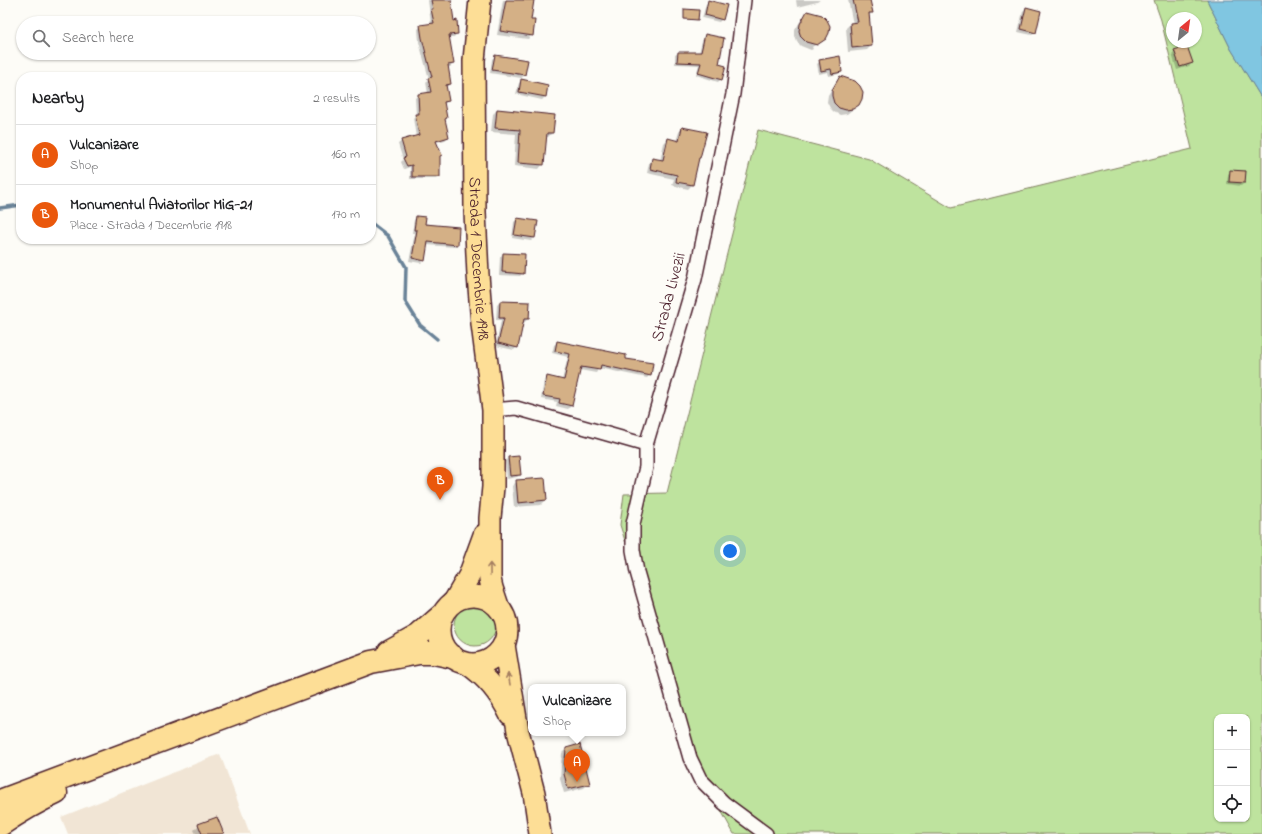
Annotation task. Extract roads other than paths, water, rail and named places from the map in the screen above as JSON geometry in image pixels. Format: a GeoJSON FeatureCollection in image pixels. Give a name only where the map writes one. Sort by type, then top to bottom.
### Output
{"type":"FeatureCollection","features":[{"type":"Feature","properties":{"kind":"highway"},"geometry":{"type":"LineString","coordinates":[[0,801],[370,662],[418,636],[441,616]]}},
{"type":"Feature","properties":{"kind":"highway"},"geometry":{"type":"LineString","coordinates":[[370,662],[419,653],[434,653],[460,661]]}},
{"type":"Feature","properties":{"kind":"highway"},"geometry":{"type":"LineString","coordinates":[[0,784],[56,768],[133,739],[274,698]]}},
{"type":"Feature","properties":{"kind":"highway"},"geometry":{"type":"LineString","coordinates":[[0,825],[43,798],[78,783],[262,716],[274,698]]}},
{"type":"Feature","properties":{"kind":"main road","name":"Strada 1 Decembrie 1918"},"geometry":{"type":"LineString","coordinates":[[480,0],[474,60],[475,212],[482,324],[493,410],[493,487],[490,518],[490,579],[498,606]]}},
{"type":"Feature","properties":{"kind":"main road","name":"Strada 1 Decembrie 1918"},"geometry":{"type":"LineString","coordinates":[[455,600],[469,576],[490,518]]}},
{"type":"Feature","properties":{"kind":"main road"},"geometry":{"type":"LineString","coordinates":[[460,661],[479,664],[489,661],[498,654],[504,645],[507,636],[507,625],[504,615],[498,606],[489,599],[478,596],[466,596],[455,600],[450,604],[441,616],[438,628],[440,639],[445,649],[460,661],[480,673],[496,690],[503,700],[518,731]]}},
{"type":"Feature","properties":{"kind":"main road"},"geometry":{"type":"LineString","coordinates":[[504,645],[518,731],[534,793],[540,834]]}},
{"type":"Feature","properties":{"kind":"street","name":"Strada Livezii"},"geometry":{"type":"LineString","coordinates":[[744,0],[733,94],[695,279],[646,445],[646,468],[633,524],[633,550],[637,572],[690,758],[700,779],[724,803],[766,834]]}},
{"type":"Feature","properties":{"kind":"street"},"geometry":{"type":"LineString","coordinates":[[493,410],[516,408],[646,445]]}},
{"type":"Feature","properties":{"kind":"water"},"geometry":{"type":"Polygon","coordinates":[[[1207,0],[1262,0],[1262,99],[1231,49],[1207,0]]]}},
{"type":"Feature","properties":{"kind":"waterway"},"geometry":{"type":"LineString","coordinates":[[0,208],[16,206]]}},
{"type":"Feature","properties":{"kind":"waterway"},"geometry":{"type":"LineString","coordinates":[[376,227],[388,236],[406,267],[405,301],[420,325],[437,339]]}},
{"type":"Feature","properties":{"kind":"place","name":"Monumentul Aviatorilor MiG-21"},"geometry":{"type":"Point","coordinates":[440,500]}},
{"type":"Feature","properties":{"kind":"place","name":"Vulcanizare"},"geometry":{"type":"Point","coordinates":[577,782]}}]}
